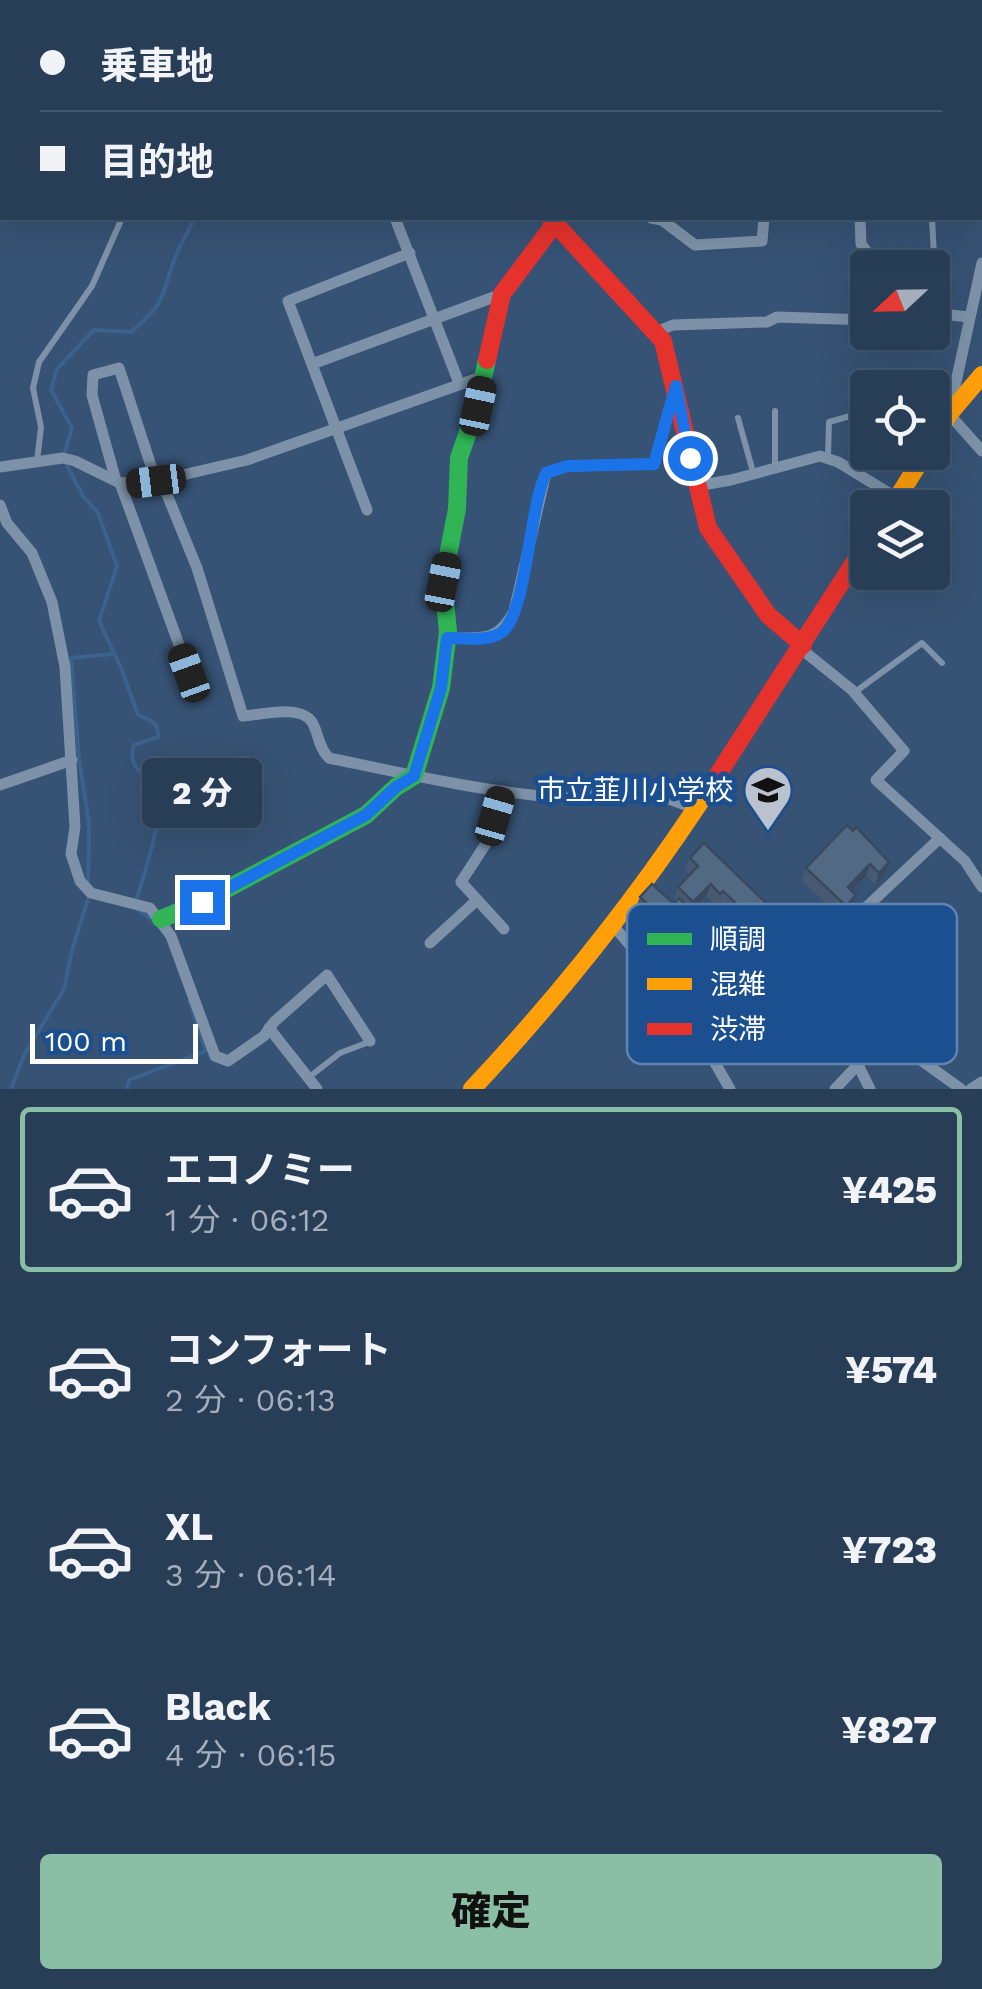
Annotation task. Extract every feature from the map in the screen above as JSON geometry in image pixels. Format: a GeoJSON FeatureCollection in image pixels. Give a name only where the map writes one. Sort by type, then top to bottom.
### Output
{"type":"FeatureCollection","features":[{"type":"Feature","properties":{"kind":"street"},"geometry":{"type":"LineString","coordinates":[[396,220],[458,383]]}},
{"type":"Feature","properties":{"kind":"street"},"geometry":{"type":"LineString","coordinates":[[161,918],[202,902],[366,815],[414,776],[441,688],[447,638],[443,582],[456,509],[458,458],[478,406],[502,294],[554,220]]}},
{"type":"Feature","properties":{"kind":"street"},"geometry":{"type":"LineString","coordinates":[[556,220],[663,341],[708,528],[759,604],[854,693],[904,751],[876,780],[964,861],[982,887]]}},
{"type":"Feature","properties":{"kind":"street"},"geometry":{"type":"LineString","coordinates":[[662,220],[695,245],[762,241],[764,220]]}},
{"type":"Feature","properties":{"kind":"street"},"geometry":{"type":"LineString","coordinates":[[860,220],[861,244],[866,250]]}},
{"type":"Feature","properties":{"kind":"street"},"geometry":{"type":"LineString","coordinates":[[367,510],[288,301],[410,253]]}},
{"type":"Feature","properties":{"kind":"street"},"geometry":{"type":"LineString","coordinates":[[950,409],[982,263]]}},
{"type":"Feature","properties":{"kind":"street"},"geometry":{"type":"LineString","coordinates":[[312,364],[502,294]]}},
{"type":"Feature","properties":{"kind":"street"},"geometry":{"type":"LineString","coordinates":[[950,314],[970,317]]}},
{"type":"Feature","properties":{"kind":"street"},"geometry":{"type":"LineString","coordinates":[[656,332],[672,326],[767,322],[776,317],[850,319]]}},
{"type":"Feature","properties":{"kind":"street"},"geometry":{"type":"LineString","coordinates":[[197,694],[118,482],[92,394],[93,375],[120,368],[158,481],[197,568],[243,716],[295,712],[312,723],[329,758],[414,776],[574,799],[616,788],[641,791],[696,809]]}},
{"type":"Feature","properties":{"kind":"street"},"geometry":{"type":"LineString","coordinates":[[950,413],[982,375]]}},
{"type":"Feature","properties":{"kind":"street"},"geometry":{"type":"LineString","coordinates":[[0,467],[75,461],[118,482],[158,481],[247,460],[484,376]]}},
{"type":"Feature","properties":{"kind":"street"},"geometry":{"type":"LineString","coordinates":[[447,638],[493,636],[508,623],[546,473],[567,466],[654,464],[676,386]]}},
{"type":"Feature","properties":{"kind":"street"},"geometry":{"type":"LineString","coordinates":[[950,415],[982,452]]}},
{"type":"Feature","properties":{"kind":"street"},"geometry":{"type":"LineString","coordinates":[[696,486],[820,456],[875,490]]}},
{"type":"Feature","properties":{"kind":"street"},"geometry":{"type":"LineString","coordinates":[[0,505],[4,527],[32,553],[52,602],[65,667],[75,827],[71,854],[80,881],[91,893],[150,908],[161,918],[172,936],[216,1056],[228,1061],[264,1036],[326,975],[370,1041]]}},
{"type":"Feature","properties":{"kind":"street"},"geometry":{"type":"LineString","coordinates":[[472,1089],[533,1024],[696,809],[850,570]]}},
{"type":"Feature","properties":{"kind":"street"},"geometry":{"type":"LineString","coordinates":[[0,785],[72,760]]}},
{"type":"Feature","properties":{"kind":"street"},"geometry":{"type":"LineString","coordinates":[[502,791],[487,842],[461,882],[504,930]]}},
{"type":"Feature","properties":{"kind":"street"},"geometry":{"type":"LineString","coordinates":[[868,904],[940,838]]}},
{"type":"Feature","properties":{"kind":"street"},"geometry":{"type":"LineString","coordinates":[[430,942],[477,900]]}},
{"type":"Feature","properties":{"kind":"street"},"geometry":{"type":"LineString","coordinates":[[611,923],[627,942]]}},
{"type":"Feature","properties":{"kind":"street"},"geometry":{"type":"LineString","coordinates":[[270,1028],[317,1089]]}},
{"type":"Feature","properties":{"kind":"street"},"geometry":{"type":"LineString","coordinates":[[716,1064],[730,1089]]}},
{"type":"Feature","properties":{"kind":"street"},"geometry":{"type":"LineString","coordinates":[[926,1064],[961,1089]]}},
{"type":"Feature","properties":{"kind":"street"},"geometry":{"type":"LineString","coordinates":[[835,1089],[858,1065],[870,1089]]}},
{"type":"Feature","properties":{"kind":"street"},"geometry":{"type":"LineString","coordinates":[[970,1089],[982,1082]]}},
{"type":"Feature","properties":{"kind":"lane"},"geometry":{"type":"LineString","coordinates":[[37,462],[41,427],[33,388],[39,362],[92,286],[121,220]]}},
{"type":"Feature","properties":{"kind":"lane"},"geometry":{"type":"LineString","coordinates":[[932,220],[933,250]]}},
{"type":"Feature","properties":{"kind":"lane"},"geometry":{"type":"LineString","coordinates":[[774,411],[776,466]]}},
{"type":"Feature","properties":{"kind":"lane"},"geometry":{"type":"LineString","coordinates":[[828,458],[828,422],[850,416]]}},
{"type":"Feature","properties":{"kind":"lane"},"geometry":{"type":"LineString","coordinates":[[738,418],[753,474]]}},
{"type":"Feature","properties":{"kind":"lane"},"geometry":{"type":"LineString","coordinates":[[854,693],[922,644],[942,664]]}},
{"type":"Feature","properties":{"kind":"lane"},"geometry":{"type":"LineString","coordinates":[[308,1078],[340,1053],[370,1041]]}},
{"type":"Feature","properties":{"kind":"building"},"geometry":{"type":"Polygon","coordinates":[[[847,825],[853,831],[856,827],[889,862],[879,873],[870,864],[848,887],[856,895],[848,904],[806,868],[847,825]]]}},
{"type":"Feature","properties":{"kind":"building"},"geometry":{"type":"Polygon","coordinates":[[[704,843],[767,904],[736,904],[711,884],[693,902],[678,887],[698,866],[690,858],[704,843]]]}},
{"type":"Feature","properties":{"kind":"building"},"geometry":{"type":"Polygon","coordinates":[[[652,884],[674,904],[647,904],[640,897],[652,884]]]}},
{"type":"Feature","properties":{"kind":"waterway"},"geometry":{"type":"LineString","coordinates":[[64,455],[72,428],[51,390],[57,369],[94,330],[131,332],[152,313],[193,220]]}},
{"type":"Feature","properties":{"kind":"waterway"},"geometry":{"type":"LineString","coordinates":[[66,464],[83,496],[98,513],[117,566],[99,621],[138,715],[153,722],[158,732],[158,737],[134,745],[132,754],[136,767],[158,799],[151,850],[136,901]]}},
{"type":"Feature","properties":{"kind":"waterway"},"geometry":{"type":"LineString","coordinates":[[88,886],[89,823],[79,759],[71,658],[112,654]]}},
{"type":"Feature","properties":{"kind":"waterway"},"geometry":{"type":"LineString","coordinates":[[11,1089],[24,1055],[64,989],[89,896]]}},
{"type":"Feature","properties":{"kind":"waterway"},"geometry":{"type":"LineString","coordinates":[[137,909],[154,921]]}},
{"type":"Feature","properties":{"kind":"waterway"},"geometry":{"type":"LineString","coordinates":[[127,1089],[129,1080],[206,1051],[189,1001]]}},
{"type":"Feature","properties":{"kind":"traffic: fast"},"geometry":{"type":"LineString","coordinates":[[161,919],[202,902],[366,815],[414,776],[441,688],[448,632],[443,581],[457,509],[459,458],[477,406],[487,360]]}},
{"type":"Feature","properties":{"kind":"traffic: slow"},"geometry":{"type":"LineString","coordinates":[[950,413],[982,375]]}},
{"type":"Feature","properties":{"kind":"traffic: slow"},"geometry":{"type":"LineString","coordinates":[[902,490],[915,470]]}},
{"type":"Feature","properties":{"kind":"traffic: slow"},"geometry":{"type":"LineString","coordinates":[[627,904],[717,776]]}},
{"type":"Feature","properties":{"kind":"traffic: slow"},"geometry":{"type":"LineString","coordinates":[[472,1089],[538,1015],[627,904]]}},
{"type":"Feature","properties":{"kind":"traffic: jam"},"geometry":{"type":"LineString","coordinates":[[552,220],[663,341],[708,528],[768,615],[803,645]]}},
{"type":"Feature","properties":{"kind":"traffic: jam"},"geometry":{"type":"LineString","coordinates":[[487,360],[502,294],[558,220]]}},
{"type":"Feature","properties":{"kind":"traffic: jam"},"geometry":{"type":"LineString","coordinates":[[717,776],[850,569]]}},
{"type":"Feature","properties":{"kind":"place","name":"市立韮川小学校"},"geometry":{"type":"Point","coordinates":[768,832]}},
{"type":"Feature","properties":{"kind":"route"},"geometry":{"type":"LineString","coordinates":[[202,902],[366,815],[414,776],[441,688],[447,638],[493,636],[502,632],[514,611],[546,473],[567,466],[654,464],[676,386],[690,458]]}}]}
